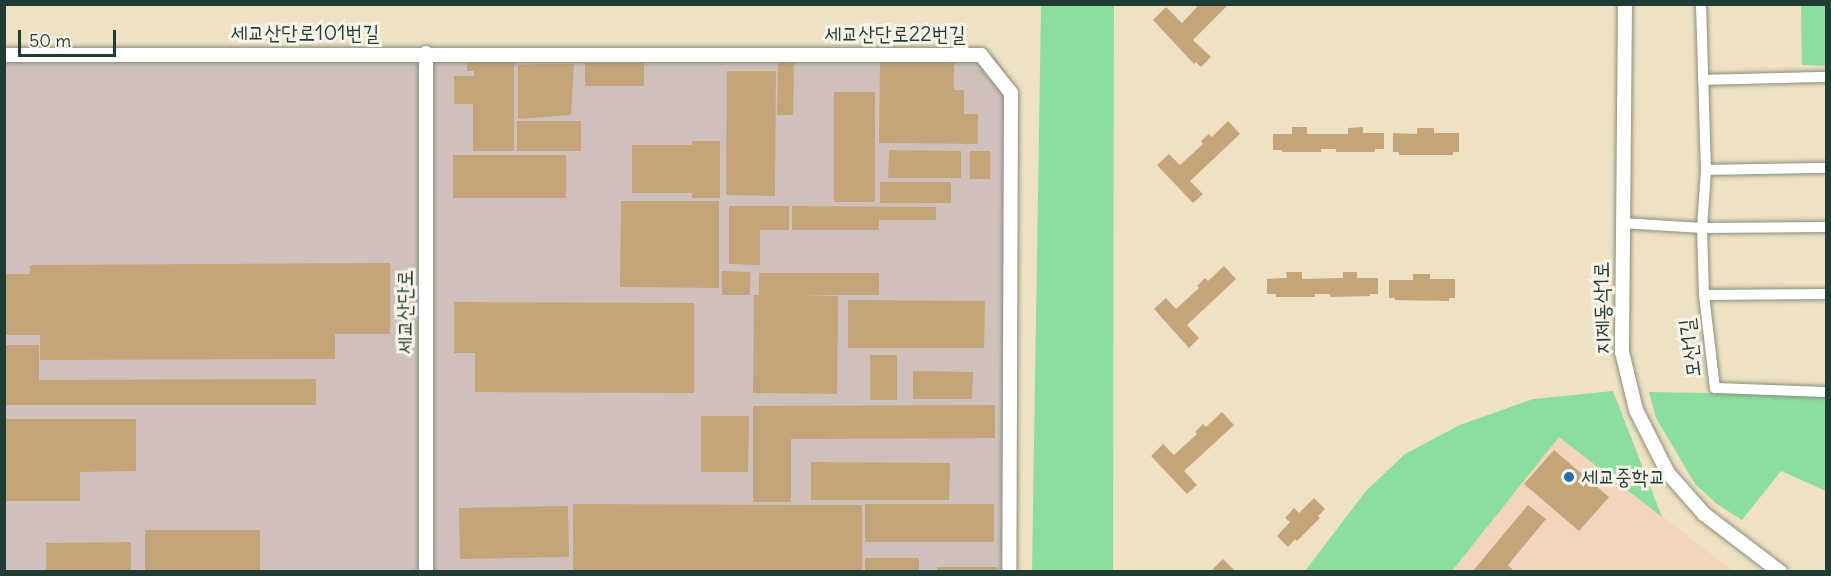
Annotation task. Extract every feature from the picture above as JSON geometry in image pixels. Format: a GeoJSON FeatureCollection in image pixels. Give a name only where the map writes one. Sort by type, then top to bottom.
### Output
{"type":"FeatureCollection","features":[{"type":"Feature","properties":{"kind":"street","name":"지제동삭1로"},"geometry":{"type":"LineString","coordinates":[[1625,4],[1622,352],[1636,410],[1668,473],[1704,514],[1780,572]]}},
{"type":"Feature","properties":{"kind":"street","name":"모산1길"},"geometry":{"type":"LineString","coordinates":[[1701,4],[1706,170],[1702,228],[1704,294],[1715,388],[1827,392]]}},
{"type":"Feature","properties":{"kind":"street","name":"세교산단로101번길"},"geometry":{"type":"LineString","coordinates":[[4,55],[426,53]]}},
{"type":"Feature","properties":{"kind":"street","name":"세교산단로"},"geometry":{"type":"LineString","coordinates":[[426,53],[426,572]]}},
{"type":"Feature","properties":{"kind":"street","name":"세교산단로22번길"},"geometry":{"type":"LineString","coordinates":[[426,53],[981,55],[1011,93],[1009,572]]}},
{"type":"Feature","properties":{"kind":"street"},"geometry":{"type":"LineString","coordinates":[[1703,80],[1827,77]]}},
{"type":"Feature","properties":{"kind":"street"},"geometry":{"type":"LineString","coordinates":[[1706,170],[1827,168]]}},
{"type":"Feature","properties":{"kind":"street"},"geometry":{"type":"LineString","coordinates":[[1622,224],[1702,228],[1827,227]]}},
{"type":"Feature","properties":{"kind":"street"},"geometry":{"type":"LineString","coordinates":[[1704,294],[1827,294]]}},
{"type":"Feature","properties":{"kind":"street","name":"지제동삭1로"},"geometry":{"type":"LineString","coordinates":[[1763,559],[1789,572]]}},
{"type":"Feature","properties":{"kind":"shaded area"},"geometry":{"type":"Polygon","coordinates":[[[5,48],[297,50],[975,48],[995,57],[1014,85],[1015,571],[5,572],[5,48]]]}},
{"type":"Feature","properties":{"kind":"shaded area","name":"세교중학교"},"geometry":{"type":"Polygon","coordinates":[[[1559,436],[1733,571],[1452,572],[1559,436]]]}},
{"type":"Feature","properties":{"kind":"green space"},"geometry":{"type":"Polygon","coordinates":[[[1041,5],[1114,5],[1113,571],[1032,571],[1041,5]]]}},
{"type":"Feature","properties":{"kind":"green space"},"geometry":{"type":"Polygon","coordinates":[[[1801,5],[1826,5],[1826,66],[1802,65],[1801,5]]]}},
{"type":"Feature","properties":{"kind":"green space"},"geometry":{"type":"Polygon","coordinates":[[[1613,391],[1662,517],[1559,437],[1452,571],[1305,571],[1366,491],[1405,454],[1460,425],[1533,399],[1613,391]]]}},
{"type":"Feature","properties":{"kind":"green space"},"geometry":{"type":"Polygon","coordinates":[[[1649,392],[1826,395],[1826,491],[1781,471],[1742,520],[1717,504],[1695,484],[1656,418],[1649,392]]]}},
{"type":"Feature","properties":{"kind":"building"},"geometry":{"type":"Polygon","coordinates":[[[1195,4],[1229,4],[1193,40],[1211,57],[1201,67],[1196,62],[1194,64],[1153,20],[1166,7],[1182,23],[1197,7],[1195,4]]]}},
{"type":"Feature","properties":{"kind":"building"},"geometry":{"type":"Polygon","coordinates":[[[467,60],[514,60],[514,151],[473,151],[473,104],[454,104],[454,76],[474,76],[474,71],[467,71],[467,60]]]}},
{"type":"Feature","properties":{"kind":"building"},"geometry":{"type":"Polygon","coordinates":[[[880,60],[954,60],[954,90],[964,90],[964,114],[978,114],[978,144],[879,143],[880,60]]]}},
{"type":"Feature","properties":{"kind":"building"},"geometry":{"type":"Polygon","coordinates":[[[778,62],[794,62],[793,115],[777,115],[778,62]]]}},
{"type":"Feature","properties":{"kind":"building"},"geometry":{"type":"Polygon","coordinates":[[[585,63],[644,63],[644,86],[585,86],[585,63]]]}},
{"type":"Feature","properties":{"kind":"building"},"geometry":{"type":"Polygon","coordinates":[[[574,64],[571,115],[518,119],[518,65],[574,64]]]}},
{"type":"Feature","properties":{"kind":"building"},"geometry":{"type":"Polygon","coordinates":[[[727,71],[776,71],[775,196],[726,195],[727,71]]]}},
{"type":"Feature","properties":{"kind":"building"},"geometry":{"type":"Polygon","coordinates":[[[834,92],[875,92],[875,202],[834,202],[834,92]]]}},
{"type":"Feature","properties":{"kind":"building"},"geometry":{"type":"Polygon","coordinates":[[[517,121],[581,121],[581,151],[517,151],[517,121]]]}},
{"type":"Feature","properties":{"kind":"building"},"geometry":{"type":"Polygon","coordinates":[[[1228,121],[1240,134],[1190,181],[1203,194],[1193,203],[1157,165],[1169,154],[1180,165],[1203,144],[1201,141],[1209,134],[1212,137],[1228,121]]]}},
{"type":"Feature","properties":{"kind":"building"},"geometry":{"type":"Polygon","coordinates":[[[1292,127],[1307,127],[1307,134],[1348,134],[1348,128],[1363,127],[1363,133],[1384,133],[1384,149],[1375,149],[1375,152],[1336,152],[1336,149],[1321,149],[1321,152],[1273,150],[1273,134],[1292,134],[1292,127]]]}},
{"type":"Feature","properties":{"kind":"building"},"geometry":{"type":"Polygon","coordinates":[[[1417,128],[1434,128],[1434,133],[1459,133],[1459,152],[1453,152],[1453,155],[1399,155],[1399,152],[1393,152],[1393,133],[1417,134],[1417,128]]]}},
{"type":"Feature","properties":{"kind":"building"},"geometry":{"type":"Polygon","coordinates":[[[692,141],[720,141],[720,198],[692,198],[692,193],[632,193],[632,145],[692,145],[692,141]]]}},
{"type":"Feature","properties":{"kind":"building"},"geometry":{"type":"Polygon","coordinates":[[[889,150],[961,151],[961,178],[888,178],[889,150]]]}},
{"type":"Feature","properties":{"kind":"building"},"geometry":{"type":"Polygon","coordinates":[[[970,151],[990,151],[990,179],[970,179],[970,151]]]}},
{"type":"Feature","properties":{"kind":"building"},"geometry":{"type":"Polygon","coordinates":[[[453,155],[566,155],[566,198],[453,198],[453,155]]]}},
{"type":"Feature","properties":{"kind":"building"},"geometry":{"type":"Polygon","coordinates":[[[880,182],[951,182],[951,203],[880,203],[880,182]]]}},
{"type":"Feature","properties":{"kind":"building"},"geometry":{"type":"Polygon","coordinates":[[[621,201],[719,201],[719,288],[620,287],[621,201]]]}},
{"type":"Feature","properties":{"kind":"building"},"geometry":{"type":"Polygon","coordinates":[[[729,206],[789,206],[789,230],[760,230],[760,265],[729,264],[729,206]]]}},
{"type":"Feature","properties":{"kind":"building"},"geometry":{"type":"Polygon","coordinates":[[[792,206],[936,207],[936,220],[879,220],[879,230],[792,230],[792,206]]]}},
{"type":"Feature","properties":{"kind":"building"},"geometry":{"type":"Polygon","coordinates":[[[390,263],[390,334],[335,334],[335,359],[40,360],[40,335],[4,335],[4,274],[30,274],[30,265],[390,263]]]}},
{"type":"Feature","properties":{"kind":"building"},"geometry":{"type":"Polygon","coordinates":[[[1224,266],[1236,279],[1187,325],[1199,338],[1189,348],[1154,309],[1166,298],[1176,309],[1199,288],[1197,286],[1205,278],[1208,281],[1224,266]]]}},
{"type":"Feature","properties":{"kind":"building"},"geometry":{"type":"Polygon","coordinates":[[[722,271],[750,272],[750,295],[722,295],[722,271]]]}},
{"type":"Feature","properties":{"kind":"building"},"geometry":{"type":"Polygon","coordinates":[[[1286,272],[1302,272],[1302,279],[1343,278],[1343,272],[1357,272],[1357,278],[1378,278],[1378,294],[1330,297],[1330,294],[1315,294],[1315,297],[1276,297],[1276,294],[1267,294],[1267,279],[1287,278],[1286,272]]]}},
{"type":"Feature","properties":{"kind":"building"},"geometry":{"type":"Polygon","coordinates":[[[759,273],[879,273],[879,295],[801,295],[838,296],[837,394],[753,393],[754,295],[759,295],[759,273]]]}},
{"type":"Feature","properties":{"kind":"building"},"geometry":{"type":"Polygon","coordinates":[[[1413,274],[1430,274],[1430,279],[1455,279],[1455,298],[1449,298],[1449,301],[1389,298],[1389,280],[1413,280],[1413,274]]]}},
{"type":"Feature","properties":{"kind":"building"},"geometry":{"type":"Polygon","coordinates":[[[848,300],[985,301],[984,348],[848,348],[848,300]]]}},
{"type":"Feature","properties":{"kind":"building"},"geometry":{"type":"Polygon","coordinates":[[[454,302],[694,303],[694,393],[475,392],[475,353],[454,353],[454,302]]]}},
{"type":"Feature","properties":{"kind":"building"},"geometry":{"type":"Polygon","coordinates":[[[4,345],[39,345],[39,380],[316,379],[316,405],[4,405],[4,345]]]}},
{"type":"Feature","properties":{"kind":"building"},"geometry":{"type":"Polygon","coordinates":[[[870,355],[897,355],[897,400],[870,400],[870,355]]]}},
{"type":"Feature","properties":{"kind":"building"},"geometry":{"type":"Polygon","coordinates":[[[913,371],[973,372],[972,399],[913,399],[913,371]]]}},
{"type":"Feature","properties":{"kind":"building"},"geometry":{"type":"Polygon","coordinates":[[[995,405],[995,438],[791,439],[791,502],[753,502],[753,406],[995,405]]]}},
{"type":"Feature","properties":{"kind":"building"},"geometry":{"type":"Polygon","coordinates":[[[1222,412],[1234,425],[1184,471],[1197,485],[1187,494],[1151,456],[1163,444],[1174,455],[1197,434],[1195,432],[1203,424],[1206,427],[1222,412]]]}},
{"type":"Feature","properties":{"kind":"building"},"geometry":{"type":"Polygon","coordinates":[[[701,416],[749,416],[748,472],[701,472],[701,416]]]}},
{"type":"Feature","properties":{"kind":"building"},"geometry":{"type":"Polygon","coordinates":[[[4,419],[136,419],[136,471],[80,472],[80,501],[4,501],[4,419]]]}},
{"type":"Feature","properties":{"kind":"building"},"geometry":{"type":"Polygon","coordinates":[[[1554,450],[1609,497],[1579,531],[1524,484],[1554,450]]]}},
{"type":"Feature","properties":{"kind":"building"},"geometry":{"type":"Polygon","coordinates":[[[811,462],[950,463],[949,500],[811,500],[811,462]]]}},
{"type":"Feature","properties":{"kind":"building"},"geometry":{"type":"Polygon","coordinates":[[[1314,498],[1325,509],[1318,516],[1320,518],[1288,547],[1277,536],[1290,522],[1285,518],[1294,508],[1299,513],[1314,498]]]}},
{"type":"Feature","properties":{"kind":"building"},"geometry":{"type":"Polygon","coordinates":[[[573,504],[862,505],[862,572],[573,572],[573,504]]]}},
{"type":"Feature","properties":{"kind":"building"},"geometry":{"type":"Polygon","coordinates":[[[865,504],[994,504],[994,542],[865,542],[865,504]]]}},
{"type":"Feature","properties":{"kind":"building"},"geometry":{"type":"Polygon","coordinates":[[[1528,505],[1546,519],[1508,565],[1515,572],[1472,572],[1528,505]]]}},
{"type":"Feature","properties":{"kind":"building"},"geometry":{"type":"Polygon","coordinates":[[[568,506],[569,557],[460,559],[459,508],[568,506]]]}},
{"type":"Feature","properties":{"kind":"building"},"geometry":{"type":"Polygon","coordinates":[[[145,530],[260,530],[260,572],[145,572],[145,530]]]}},
{"type":"Feature","properties":{"kind":"building"},"geometry":{"type":"Polygon","coordinates":[[[131,542],[131,572],[46,572],[46,543],[131,542]]]}},
{"type":"Feature","properties":{"kind":"building"},"geometry":{"type":"Polygon","coordinates":[[[865,558],[919,558],[919,572],[865,572],[865,558]]]}},
{"type":"Feature","properties":{"kind":"building"},"geometry":{"type":"Polygon","coordinates":[[[1223,559],[1236,572],[1210,572],[1223,559]]]}},
{"type":"Feature","properties":{"kind":"building"},"geometry":{"type":"Polygon","coordinates":[[[937,567],[997,567],[997,572],[937,572],[937,567]]]}},
{"type":"Feature","properties":{"kind":"place","name":"세교중학교"},"geometry":{"type":"Point","coordinates":[1569,477]}}]}
